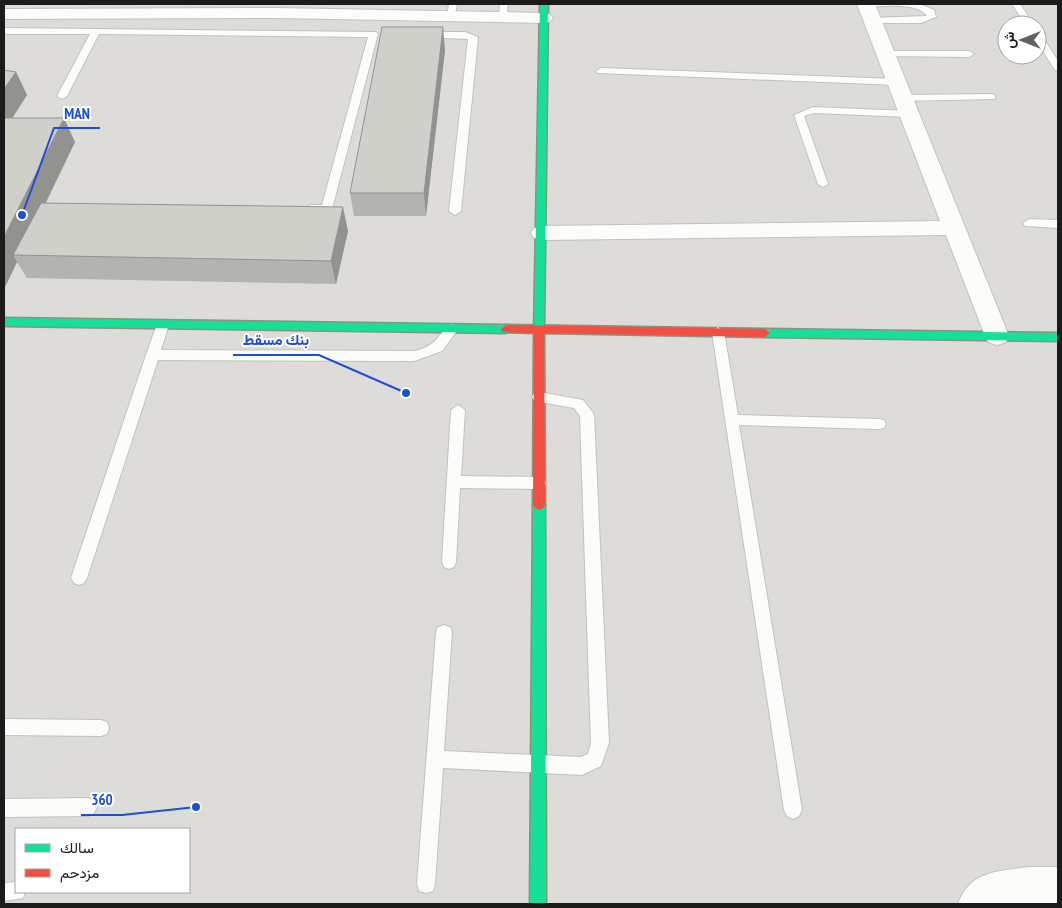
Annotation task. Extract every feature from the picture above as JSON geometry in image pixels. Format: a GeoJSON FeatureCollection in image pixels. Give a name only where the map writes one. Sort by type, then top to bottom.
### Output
{"type":"FeatureCollection","features":[{"type":"Feature","properties":{"kind":"street"},"geometry":{"type":"LineString","coordinates":[[4,14],[275,8],[544,11],[539,330],[538,904]]}},
{"type":"Feature","properties":{"kind":"street"},"geometry":{"type":"LineString","coordinates":[[869,12],[997,336]]}},
{"type":"Feature","properties":{"kind":"street"},"geometry":{"type":"LineString","coordinates":[[542,233],[955,228]]}},
{"type":"Feature","properties":{"kind":"street"},"geometry":{"type":"LineString","coordinates":[[4,322],[1058,337]]}},
{"type":"Feature","properties":{"kind":"street"},"geometry":{"type":"LineString","coordinates":[[976,904],[993,890],[1030,886],[1058,886]]}},
{"type":"Feature","properties":{"kind":"lane"},"geometry":{"type":"LineString","coordinates":[[1016,4],[1023,15]]}},
{"type":"Feature","properties":{"kind":"lane"},"geometry":{"type":"LineString","coordinates":[[916,5],[926,8],[931,12],[932,17],[921,20],[869,12],[916,5]]}},
{"type":"Feature","properties":{"kind":"lane"},"geometry":{"type":"LineString","coordinates":[[4,31],[377,34],[327,209],[299,209]]}},
{"type":"Feature","properties":{"kind":"lane"},"geometry":{"type":"LineString","coordinates":[[62,96],[96,31]]}},
{"type":"Feature","properties":{"kind":"lane"},"geometry":{"type":"LineString","coordinates":[[419,34],[465,35],[473,37],[454,211]]}},
{"type":"Feature","properties":{"kind":"lane"},"geometry":{"type":"LineString","coordinates":[[1047,51],[1058,68]]}},
{"type":"Feature","properties":{"kind":"lane"},"geometry":{"type":"LineString","coordinates":[[886,54],[969,54]]}},
{"type":"Feature","properties":{"kind":"lane"},"geometry":{"type":"LineString","coordinates":[[601,71],[903,98],[992,97]]}},
{"type":"Feature","properties":{"kind":"lane"},"geometry":{"type":"LineString","coordinates":[[823,184],[799,115],[802,112],[813,110],[903,98]]}},
{"type":"Feature","properties":{"kind":"lane"},"geometry":{"type":"LineString","coordinates":[[1029,224],[1058,224]]}},
{"type":"Feature","properties":{"kind":"lane"},"geometry":{"type":"LineString","coordinates":[[79,578],[163,324]]}},
{"type":"Feature","properties":{"kind":"lane"},"geometry":{"type":"LineString","coordinates":[[152,355],[414,356],[432,353],[443,344],[453,328]]}},
{"type":"Feature","properties":{"kind":"lane"},"geometry":{"type":"LineString","coordinates":[[718,332],[793,810]]}},
{"type":"Feature","properties":{"kind":"lane"},"geometry":{"type":"LineString","coordinates":[[435,759],[582,766],[595,760],[600,743],[587,414],[578,404],[539,397]]}},
{"type":"Feature","properties":{"kind":"lane"},"geometry":{"type":"LineString","coordinates":[[448,562],[458,410]]}},
{"type":"Feature","properties":{"kind":"lane"},"geometry":{"type":"LineString","coordinates":[[732,420],[879,424]]}},
{"type":"Feature","properties":{"kind":"lane"},"geometry":{"type":"LineString","coordinates":[[454,482],[539,483]]}},
{"type":"Feature","properties":{"kind":"lane"},"geometry":{"type":"LineString","coordinates":[[426,884],[444,632]]}},
{"type":"Feature","properties":{"kind":"lane"},"geometry":{"type":"LineString","coordinates":[[4,726],[101,728]]}},
{"type":"Feature","properties":{"kind":"lane"},"geometry":{"type":"LineString","coordinates":[[4,808],[88,807]]}},
{"type":"Feature","properties":{"kind":"shaded area"},"geometry":{"type":"Polygon","coordinates":[[[4,4],[1058,4],[1058,904],[4,904],[4,4]]]}},
{"type":"Feature","properties":{"kind":"shaded area"},"geometry":{"type":"Polygon","coordinates":[[[4,745],[52,746],[24,828],[15,828],[15,856],[4,891],[4,745]]]}},
{"type":"Feature","properties":{"kind":"building"},"geometry":{"type":"Polygon","coordinates":[[[382,27],[443,27],[424,193],[350,193],[382,27]]]}},
{"type":"Feature","properties":{"kind":"building"},"geometry":{"type":"Polygon","coordinates":[[[4,70],[16,72],[4,89],[4,70]]]}},
{"type":"Feature","properties":{"kind":"building"},"geometry":{"type":"Polygon","coordinates":[[[4,118],[64,118],[4,237],[4,118]]]}},
{"type":"Feature","properties":{"kind":"building"},"geometry":{"type":"Polygon","coordinates":[[[41,203],[343,207],[331,261],[13,255],[41,203]]]}},
{"type":"Feature","properties":{"kind":"traffic: fast"},"geometry":{"type":"LineString","coordinates":[[539,333],[544,4]]}},
{"type":"Feature","properties":{"kind":"traffic: fast"},"geometry":{"type":"LineString","coordinates":[[4,322],[506,329]]}},
{"type":"Feature","properties":{"kind":"traffic: fast"},"geometry":{"type":"LineString","coordinates":[[765,333],[1058,337]]}},
{"type":"Feature","properties":{"kind":"traffic: fast"},"geometry":{"type":"LineString","coordinates":[[538,904],[539,505]]}},
{"type":"Feature","properties":{"kind":"traffic: jam"},"geometry":{"type":"LineString","coordinates":[[506,329],[765,333]]}},
{"type":"Feature","properties":{"kind":"traffic: jam"},"geometry":{"type":"LineString","coordinates":[[539,333],[539,505]]}},
{"type":"Feature","properties":{"kind":"place","name":"MAN"},"geometry":{"type":"Point","coordinates":[22,215]}},
{"type":"Feature","properties":{"kind":"place","name":"بنك مسقط"},"geometry":{"type":"Point","coordinates":[406,393]}},
{"type":"Feature","properties":{"kind":"place","name":"360"},"geometry":{"type":"Point","coordinates":[196,807]}}]}
